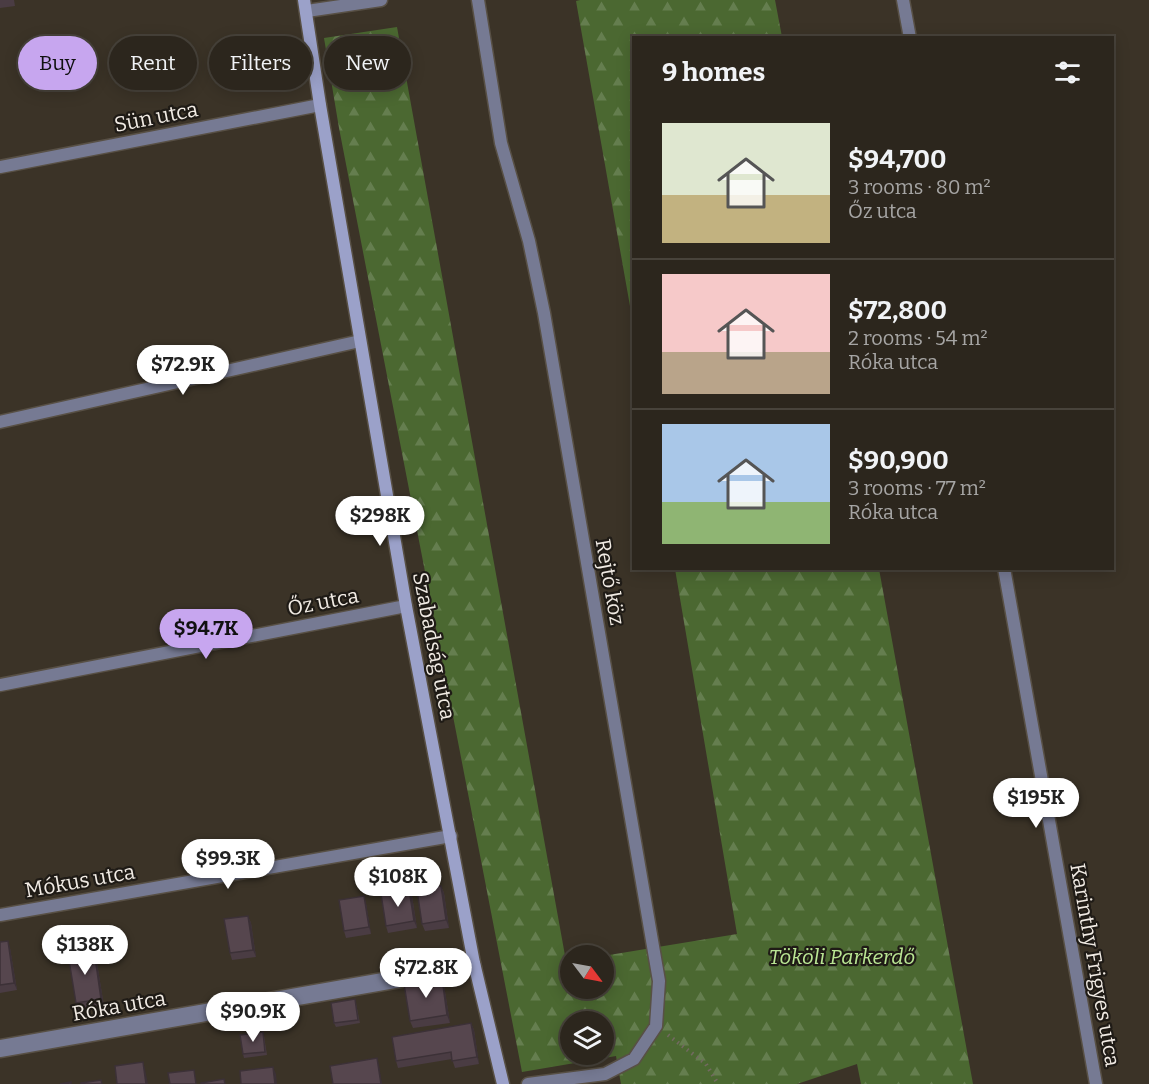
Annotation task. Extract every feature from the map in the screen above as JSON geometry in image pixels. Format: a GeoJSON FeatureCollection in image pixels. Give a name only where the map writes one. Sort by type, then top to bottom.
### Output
{"type":"FeatureCollection","features":[{"type":"Feature","properties":{"kind":"street"},"geometry":{"type":"LineString","coordinates":[[306,5],[381,0]]}},
{"type":"Feature","properties":{"kind":"street","name":"Rejtő köz"},"geometry":{"type":"LineString","coordinates":[[478,0],[501,143],[529,241],[544,313],[659,981],[656,1026],[634,1059],[605,1074],[528,1084]]}},
{"type":"Feature","properties":{"kind":"street"},"geometry":{"type":"LineString","coordinates":[[903,0],[910,36]]}},
{"type":"Feature","properties":{"kind":"street","name":"Szabadság utca"},"geometry":{"type":"LineString","coordinates":[[306,5],[320,105],[406,606],[474,963],[503,1084]]}},
{"type":"Feature","properties":{"kind":"street","name":"Sün utca"},"geometry":{"type":"LineString","coordinates":[[0,167],[320,105]]}},
{"type":"Feature","properties":{"kind":"street"},"geometry":{"type":"LineString","coordinates":[[0,422],[360,341]]}},
{"type":"Feature","properties":{"kind":"street","name":"Karinthy Frigyes utca"},"geometry":{"type":"LineString","coordinates":[[1004,570],[1096,1084]]}},
{"type":"Feature","properties":{"kind":"street","name":"Őz utca"},"geometry":{"type":"LineString","coordinates":[[0,685],[406,606]]}},
{"type":"Feature","properties":{"kind":"street","name":"Mókus utca"},"geometry":{"type":"LineString","coordinates":[[0,915],[451,836]]}},
{"type":"Feature","properties":{"kind":"street","name":"Róka utca"},"geometry":{"type":"LineString","coordinates":[[0,1046],[474,963],[475,968],[0,1051]]}},
{"type":"Feature","properties":{"kind":"path"},"geometry":{"type":"LineString","coordinates":[[656,1026],[684,1045],[706,1064],[718,1084]]}},
{"type":"Feature","properties":{"kind":"green space"},"geometry":{"type":"Polygon","coordinates":[[[775,0],[782,36],[632,36],[632,317],[576,1],[775,0]]]}},
{"type":"Feature","properties":{"kind":"green space","name":"Tököli Parkerdő"},"geometry":{"type":"Polygon","coordinates":[[[397,27],[399,36],[337,36],[397,27]]]}},
{"type":"Feature","properties":{"kind":"green space","name":"Tököli Parkerdő"},"geometry":{"type":"Polygon","coordinates":[[[333,90],[408,90],[563,945],[560,945],[560,999],[614,999],[614,954],[737,934],[675,570],[879,570],[973,1084],[861,1084],[857,1064],[797,1084],[621,1084],[616,1056],[614,1056],[614,1011],[560,1011],[560,1065],[563,1065],[522,1072],[333,90]]]}},
{"type":"Feature","properties":{"kind":"building"},"geometry":{"type":"Polygon","coordinates":[[[441,886],[446,920],[422,924],[417,890],[441,886]]]}},
{"type":"Feature","properties":{"kind":"building"},"geometry":{"type":"Polygon","coordinates":[[[409,889],[414,921],[386,926],[381,894],[409,889]]]}},
{"type":"Feature","properties":{"kind":"building"},"geometry":{"type":"Polygon","coordinates":[[[364,896],[369,927],[344,931],[339,900],[364,896]]]}},
{"type":"Feature","properties":{"kind":"building"},"geometry":{"type":"Polygon","coordinates":[[[248,916],[253,950],[230,953],[224,919],[248,916]]]}},
{"type":"Feature","properties":{"kind":"building"},"geometry":{"type":"Polygon","coordinates":[[[8,941],[14,983],[0,985],[0,942],[8,941]]]}},
{"type":"Feature","properties":{"kind":"building"},"geometry":{"type":"Polygon","coordinates":[[[94,950],[101,999],[76,1003],[68,954],[94,950]]]}},
{"type":"Feature","properties":{"kind":"building"},"geometry":{"type":"Polygon","coordinates":[[[442,978],[447,1015],[410,1021],[404,984],[442,978]]]}},
{"type":"Feature","properties":{"kind":"building"},"geometry":{"type":"Polygon","coordinates":[[[355,999],[358,1020],[334,1023],[331,1003],[355,999]]]}},
{"type":"Feature","properties":{"kind":"building"},"geometry":{"type":"Polygon","coordinates":[[[471,1023],[477,1057],[452,1061],[451,1052],[396,1061],[392,1037],[471,1023]]]}},
{"type":"Feature","properties":{"kind":"building"},"geometry":{"type":"Polygon","coordinates":[[[263,1032],[265,1052],[243,1054],[240,1035],[263,1032]]]}},
{"type":"Feature","properties":{"kind":"building"},"geometry":{"type":"Polygon","coordinates":[[[377,1058],[381,1084],[333,1084],[330,1066],[377,1058]]]}},
{"type":"Feature","properties":{"kind":"building"},"geometry":{"type":"Polygon","coordinates":[[[143,1062],[146,1084],[117,1084],[115,1066],[143,1062]]]}},
{"type":"Feature","properties":{"kind":"building"},"geometry":{"type":"Polygon","coordinates":[[[273,1067],[275,1084],[241,1084],[240,1071],[273,1067]]]}},
{"type":"Feature","properties":{"kind":"building"},"geometry":{"type":"Polygon","coordinates":[[[194,1070],[196,1084],[170,1084],[168,1073],[194,1070]]]}},
{"type":"Feature","properties":{"kind":"building"},"geometry":{"type":"Polygon","coordinates":[[[224,1079],[225,1084],[201,1084],[201,1083],[224,1079]]]}},
{"type":"Feature","properties":{"kind":"building"},"geometry":{"type":"Polygon","coordinates":[[[101,1080],[102,1084],[81,1084],[81,1083],[101,1080]]]}}]}
